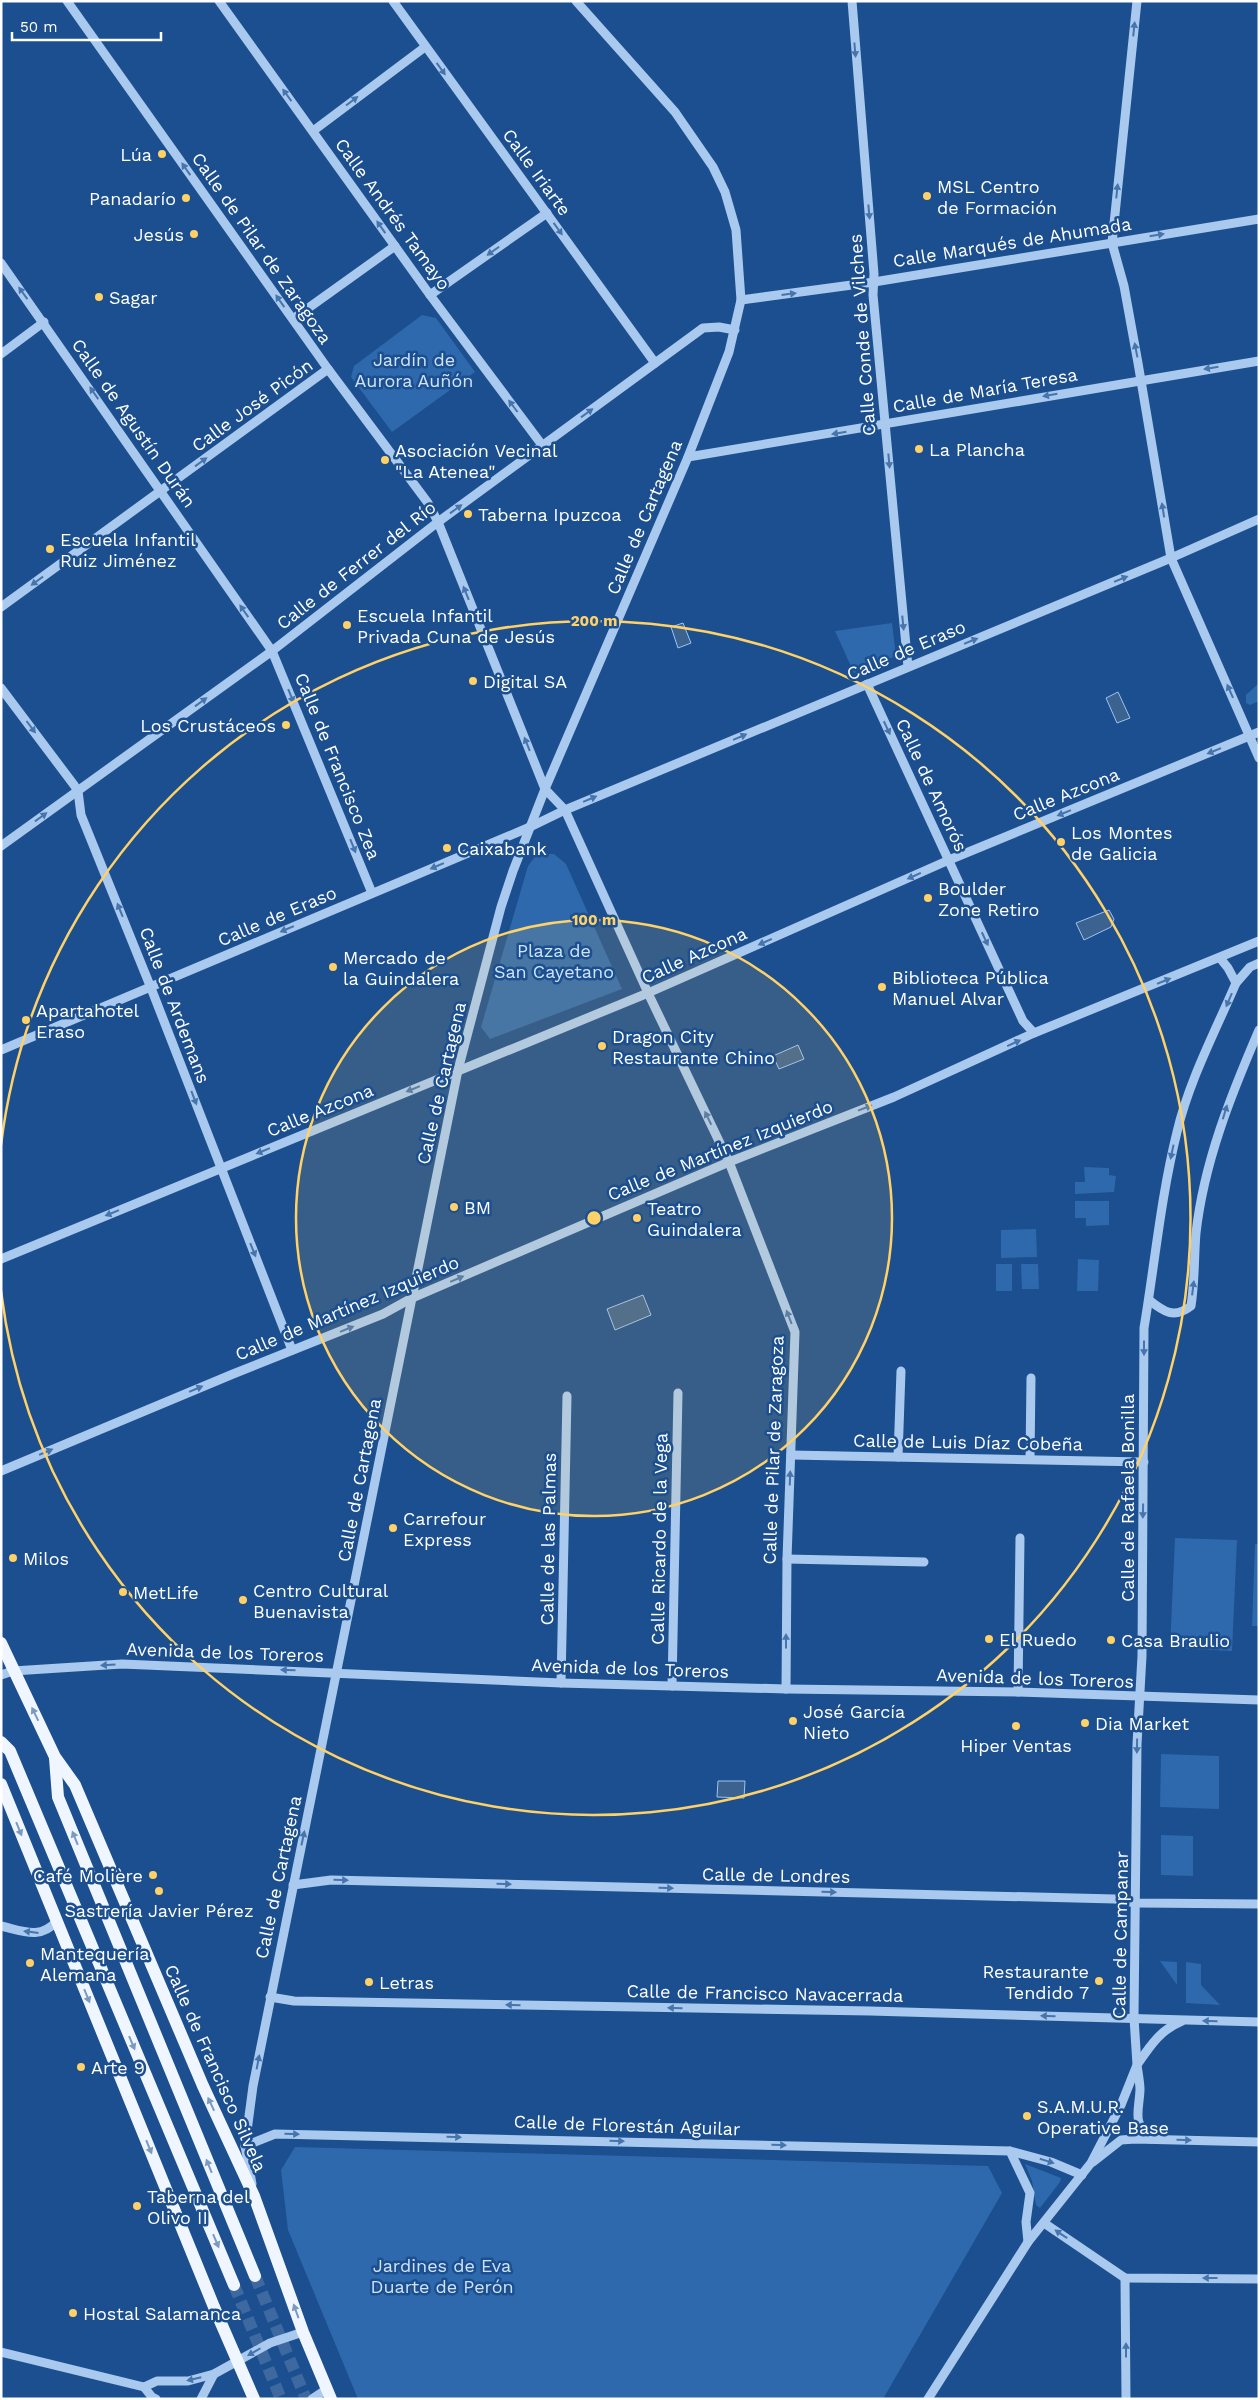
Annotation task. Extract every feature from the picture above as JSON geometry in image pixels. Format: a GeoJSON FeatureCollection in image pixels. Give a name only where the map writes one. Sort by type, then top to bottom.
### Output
{"type":"FeatureCollection","features":[{"type":"Feature","properties":{"kind":"main road","name":"Calle de Francisco Silvela"},"geometry":{"type":"LineString","coordinates":[[1,1643],[7,1673],[55,1757],[75,1785],[203,2086],[254,2196],[303,2332],[329,2394]]}},
{"type":"Feature","properties":{"kind":"main road"},"geometry":{"type":"LineString","coordinates":[[1,1742],[10,1751],[234,2285]]}},
{"type":"Feature","properties":{"kind":"main road","name":"Calle de Francisco Silvela"},"geometry":{"type":"LineString","coordinates":[[55,1757],[58,1797],[255,2276]]}},
{"type":"Feature","properties":{"kind":"main road"},"geometry":{"type":"LineString","coordinates":[[1,1784],[214,2307],[254,2399]]}},
{"type":"Feature","properties":{"kind":"street","name":"Calle de Pilar de Zaragoza"},"geometry":{"type":"LineString","coordinates":[[67,1],[328,369],[428,503],[438,522],[545,789]]}},
{"type":"Feature","properties":{"kind":"street","name":"Calle Andrés Tamayo"},"geometry":{"type":"LineString","coordinates":[[219,1],[430,295],[542,445]]}},
{"type":"Feature","properties":{"kind":"street","name":"Calle Iriarte"},"geometry":{"type":"LineString","coordinates":[[392,1],[655,363]]}},
{"type":"Feature","properties":{"kind":"street","name":"Calle de Cartagena"},"geometry":{"type":"LineString","coordinates":[[254,2196],[246,2146],[253,2086],[458,1070],[501,907],[530,827],[688,457],[729,352],[741,300],[736,230],[725,192],[713,167],[675,112],[576,1]]}},
{"type":"Feature","properties":{"kind":"street","name":"Calle Conde de Vilches"},"geometry":{"type":"LineString","coordinates":[[852,1],[885,425],[908,667]]}},
{"type":"Feature","properties":{"kind":"street"},"geometry":{"type":"LineString","coordinates":[[1137,1],[1112,242],[1124,286],[1171,558],[1259,758]]}},
{"type":"Feature","properties":{"kind":"street"},"geometry":{"type":"LineString","coordinates":[[313,131],[425,47]]}},
{"type":"Feature","properties":{"kind":"street"},"geometry":{"type":"LineString","coordinates":[[430,295],[547,213]]}},
{"type":"Feature","properties":{"kind":"street","name":"Calle Marqués de Ahumada"},"geometry":{"type":"LineString","coordinates":[[741,300],[874,282],[1259,219]]}},
{"type":"Feature","properties":{"kind":"street"},"geometry":{"type":"LineString","coordinates":[[293,319],[395,246]]}},
{"type":"Feature","properties":{"kind":"street","name":"Calle de Agustín Durán"},"geometry":{"type":"LineString","coordinates":[[1,263],[272,651]]}},
{"type":"Feature","properties":{"kind":"street"},"geometry":{"type":"LineString","coordinates":[[1,354],[44,322]]}},
{"type":"Feature","properties":{"kind":"street","name":"Calle de Ferrer del Río"},"geometry":{"type":"LineString","coordinates":[[1,846],[272,651],[438,522],[703,328],[719,327],[735,330]]}},
{"type":"Feature","properties":{"kind":"street","name":"Calle de María Teresa"},"geometry":{"type":"LineString","coordinates":[[688,457],[1259,361]]}},
{"type":"Feature","properties":{"kind":"street","name":"Calle José Picón"},"geometry":{"type":"LineString","coordinates":[[1,607],[328,369]]}},
{"type":"Feature","properties":{"kind":"street","name":"Calle de Eraso"},"geometry":{"type":"LineString","coordinates":[[1,1050],[530,827],[565,810],[1171,558],[1259,519]]}},
{"type":"Feature","properties":{"kind":"street","name":"Calle de Francisco Zea"},"geometry":{"type":"LineString","coordinates":[[272,651],[372,893]]}},
{"type":"Feature","properties":{"kind":"street","name":"Calle de Amorós"},"geometry":{"type":"LineString","coordinates":[[867,684],[1022,1021],[1034,1033]]}},
{"type":"Feature","properties":{"kind":"street","name":"Calle de Ardemans"},"geometry":{"type":"LineString","coordinates":[[1,688],[78,791],[81,815],[151,988],[292,1350]]}},
{"type":"Feature","properties":{"kind":"street","name":"Calle Azcona"},"geometry":{"type":"LineString","coordinates":[[1,1259],[648,993],[948,860],[1259,732]]}},
{"type":"Feature","properties":{"kind":"street"},"geometry":{"type":"LineString","coordinates":[[545,789],[565,810]]}},
{"type":"Feature","properties":{"kind":"street","name":"Calle de Pilar de Zaragoza"},"geometry":{"type":"LineString","coordinates":[[565,810],[648,993],[729,1162],[795,1332],[786,1559],[786,1689]]}},
{"type":"Feature","properties":{"kind":"street","name":"Calle de Martínez Izquierdo"},"geometry":{"type":"LineString","coordinates":[[1,1471],[383,1314],[412,1298],[729,1162],[894,1097],[1034,1033],[1220,958],[1259,940]]}},
{"type":"Feature","properties":{"kind":"street"},"geometry":{"type":"LineString","coordinates":[[1220,958],[1236,983]]}},
{"type":"Feature","properties":{"kind":"street","name":"Calle de Rafaela Bonilla"},"geometry":{"type":"LineString","coordinates":[[1139,1697],[1142,1656],[1144,1328],[1157,1232],[1177,1131],[1189,1093],[1236,983],[1250,967],[1259,963]]}},
{"type":"Feature","properties":{"kind":"street"},"geometry":{"type":"LineString","coordinates":[[1149,1300],[1165,1312],[1174,1315],[1191,1306],[1196,1233],[1206,1178],[1227,1103],[1259,1030]]}},
{"type":"Feature","properties":{"kind":"street"},"geometry":{"type":"LineString","coordinates":[[898,1457],[901,1371]]}},
{"type":"Feature","properties":{"kind":"street"},"geometry":{"type":"LineString","coordinates":[[1030,1460],[1031,1378]]}},
{"type":"Feature","properties":{"kind":"street","name":"Calle Ricardo de la Vega"},"geometry":{"type":"LineString","coordinates":[[672,1686],[678,1393]]}},
{"type":"Feature","properties":{"kind":"street","name":"Calle de las Palmas"},"geometry":{"type":"LineString","coordinates":[[561,1683],[567,1396]]}},
{"type":"Feature","properties":{"kind":"street","name":"Calle de Luis Díaz Cobeña"},"geometry":{"type":"LineString","coordinates":[[791,1455],[1144,1462]]}},
{"type":"Feature","properties":{"kind":"street"},"geometry":{"type":"LineString","coordinates":[[1018,1692],[1020,1538]]}},
{"type":"Feature","properties":{"kind":"street"},"geometry":{"type":"LineString","coordinates":[[786,1559],[924,1562]]}},
{"type":"Feature","properties":{"kind":"street","name":"Avenida de los Toreros"},"geometry":{"type":"LineString","coordinates":[[7,1673],[122,1664],[561,1683],[786,1689],[1018,1692],[1259,1700]]}},
{"type":"Feature","properties":{"kind":"street","name":"Calle de Campanar"},"geometry":{"type":"LineString","coordinates":[[1090,2163],[1121,2105],[1137,2065],[1134,2018],[1139,1697]]}},
{"type":"Feature","properties":{"kind":"street","name":"Calle de Londres"},"geometry":{"type":"LineString","coordinates":[[293,1885],[331,1880],[1115,1899],[1136,1903],[1259,1904]]}},
{"type":"Feature","properties":{"kind":"street"},"geometry":{"type":"LineString","coordinates":[[1,1926],[30,1933],[40,1933],[49,1930],[57,1921]]}},
{"type":"Feature","properties":{"kind":"street","name":"Calle de Francisco Navacerrada"},"geometry":{"type":"LineString","coordinates":[[270,1997],[304,2001],[1259,2022]]}},
{"type":"Feature","properties":{"kind":"street"},"geometry":{"type":"LineString","coordinates":[[1150,2139],[1141,2130],[1137,2119],[1140,2088],[1137,2065],[1155,2039],[1168,2027],[1185,2020]]}},
{"type":"Feature","properties":{"kind":"street","name":"Calle de Florestán Aguilar"},"geometry":{"type":"LineString","coordinates":[[246,2146],[275,2134],[1010,2151],[1051,2162],[1082,2175]]}},
{"type":"Feature","properties":{"kind":"street"},"geometry":{"type":"LineString","coordinates":[[928,2399],[1028,2242],[1090,2163],[1121,2140],[1259,2142]]}},
{"type":"Feature","properties":{"kind":"street"},"geometry":{"type":"LineString","coordinates":[[1010,2151],[1030,2193],[1026,2222],[1028,2242]]}},
{"type":"Feature","properties":{"kind":"street"},"geometry":{"type":"LineString","coordinates":[[1044,2223],[1125,2278],[1259,2279]]}},
{"type":"Feature","properties":{"kind":"street"},"geometry":{"type":"LineString","coordinates":[[1125,2278],[1126,2399]]}},
{"type":"Feature","properties":{"kind":"street"},"geometry":{"type":"LineString","coordinates":[[144,2387],[157,2381],[188,2381],[214,2374],[270,2343],[303,2332]]}},
{"type":"Feature","properties":{"kind":"street"},"geometry":{"type":"LineString","coordinates":[[1,2352],[144,2387],[156,2399]]}},
{"type":"Feature","properties":{"kind":"street"},"geometry":{"type":"LineString","coordinates":[[201,2399],[214,2374]]}},
{"type":"Feature","properties":{"kind":"street"},"geometry":{"type":"LineString","coordinates":[[312,2399],[329,2394]]}},
{"type":"Feature","properties":{"kind":"green space","name":"Jardín de Aurora Auñón"},"geometry":{"type":"Polygon","coordinates":[[[422,315],[436,318],[475,372],[392,432],[351,377],[354,366],[422,315]]]}},
{"type":"Feature","properties":{"kind":"green space"},"geometry":{"type":"Polygon","coordinates":[[[892,623],[896,656],[854,673],[835,631],[892,623]]]}},
{"type":"Feature","properties":{"kind":"green space"},"geometry":{"type":"Polygon","coordinates":[[[1259,683],[1259,701],[1250,705],[1246,703],[1246,695],[1259,683]]]}},
{"type":"Feature","properties":{"kind":"green space","name":"Plaza de San Cayetano"},"geometry":{"type":"Polygon","coordinates":[[[537,854],[554,854],[566,864],[622,989],[490,1039],[481,1027],[528,866],[537,854]]]}},
{"type":"Feature","properties":{"kind":"green space"},"geometry":{"type":"Polygon","coordinates":[[[1084,1167],[1109,1168],[1109,1175],[1116,1176],[1114,1192],[1075,1194],[1075,1182],[1085,1182],[1084,1167]]]}},
{"type":"Feature","properties":{"kind":"green space"},"geometry":{"type":"Polygon","coordinates":[[[1075,1201],[1109,1201],[1109,1225],[1086,1226],[1086,1218],[1075,1218],[1075,1201]]]}},
{"type":"Feature","properties":{"kind":"green space"},"geometry":{"type":"Polygon","coordinates":[[[1036,1229],[1037,1257],[1001,1258],[1001,1230],[1036,1229]]]}},
{"type":"Feature","properties":{"kind":"green space"},"geometry":{"type":"Polygon","coordinates":[[[1078,1259],[1099,1260],[1098,1291],[1077,1291],[1078,1259]]]}},
{"type":"Feature","properties":{"kind":"green space"},"geometry":{"type":"Polygon","coordinates":[[[996,1264],[1012,1264],[1012,1291],[996,1291],[996,1264]]]}},
{"type":"Feature","properties":{"kind":"green space"},"geometry":{"type":"Polygon","coordinates":[[[1021,1264],[1038,1264],[1039,1289],[1022,1289],[1021,1264]]]}},
{"type":"Feature","properties":{"kind":"green space"},"geometry":{"type":"Polygon","coordinates":[[[1175,1538],[1237,1540],[1232,1651],[1170,1648],[1175,1538]]]}},
{"type":"Feature","properties":{"kind":"green space"},"geometry":{"type":"Polygon","coordinates":[[[1255,1544],[1259,1544],[1259,1626],[1252,1626],[1255,1544]]]}},
{"type":"Feature","properties":{"kind":"green space"},"geometry":{"type":"Polygon","coordinates":[[[1161,1754],[1219,1756],[1219,1809],[1160,1807],[1161,1754]]]}},
{"type":"Feature","properties":{"kind":"green space"},"geometry":{"type":"Polygon","coordinates":[[[1161,1835],[1193,1836],[1193,1876],[1161,1875],[1161,1835]]]}},
{"type":"Feature","properties":{"kind":"green space"},"geometry":{"type":"Polygon","coordinates":[[[1160,1961],[1177,1962],[1177,1985],[1160,1961]]]}},
{"type":"Feature","properties":{"kind":"green space"},"geometry":{"type":"Polygon","coordinates":[[[1186,1962],[1201,1964],[1201,1985],[1220,2005],[1186,2003],[1186,1962]]]}},
{"type":"Feature","properties":{"kind":"green space","name":"Jardines de Eva Duarte de Perón"},"geometry":{"type":"Polygon","coordinates":[[[295,2147],[988,2166],[1002,2193],[883,2399],[358,2399],[288,2230],[281,2170],[295,2147]]]}},
{"type":"Feature","properties":{"kind":"green space"},"geometry":{"type":"Polygon","coordinates":[[[1025,2164],[1061,2178],[1040,2208],[1036,2205],[1032,2181],[1025,2164]]]}},
{"type":"Feature","properties":{"kind":"shaded area"},"geometry":{"type":"Polygon","coordinates":[[[683,623],[691,643],[678,648],[671,627],[683,623]]]}},
{"type":"Feature","properties":{"kind":"shaded area"},"geometry":{"type":"Polygon","coordinates":[[[1118,692],[1130,718],[1117,723],[1106,698],[1118,692]]]}},
{"type":"Feature","properties":{"kind":"shaded area"},"geometry":{"type":"Polygon","coordinates":[[[1109,910],[1114,919],[1111,927],[1084,940],[1076,923],[1109,910]]]}},
{"type":"Feature","properties":{"kind":"shaded area"},"geometry":{"type":"Polygon","coordinates":[[[798,1045],[804,1059],[779,1069],[773,1056],[798,1045]]]}},
{"type":"Feature","properties":{"kind":"shaded area"},"geometry":{"type":"Polygon","coordinates":[[[643,1295],[651,1315],[615,1330],[607,1309],[643,1295]]]}},
{"type":"Feature","properties":{"kind":"shaded area"},"geometry":{"type":"Polygon","coordinates":[[[718,1781],[745,1781],[744,1798],[717,1797],[718,1781]]]}},
{"type":"Feature","properties":{"kind":"tunnel"},"geometry":{"type":"LineString","coordinates":[[255,2276],[306,2399]]}},
{"type":"Feature","properties":{"kind":"tunnel"},"geometry":{"type":"LineString","coordinates":[[234,2285],[281,2399]]}},
{"type":"Feature","properties":{"kind":"place","name":"Lúa"},"geometry":{"type":"Point","coordinates":[162,154]}},
{"type":"Feature","properties":{"kind":"place","name":"MSL Centro de Formación"},"geometry":{"type":"Point","coordinates":[927,196]}},
{"type":"Feature","properties":{"kind":"place","name":"Panadarío"},"geometry":{"type":"Point","coordinates":[186,198]}},
{"type":"Feature","properties":{"kind":"place","name":"Jesús"},"geometry":{"type":"Point","coordinates":[194,234]}},
{"type":"Feature","properties":{"kind":"place","name":"Sagar"},"geometry":{"type":"Point","coordinates":[99,297]}},
{"type":"Feature","properties":{"kind":"place","name":"La Plancha"},"geometry":{"type":"Point","coordinates":[919,449]}},
{"type":"Feature","properties":{"kind":"place","name":"Asociación Vecinal \"La Atenea\""},"geometry":{"type":"Point","coordinates":[385,460]}},
{"type":"Feature","properties":{"kind":"place","name":"Taberna Ipuzcoa"},"geometry":{"type":"Point","coordinates":[468,514]}},
{"type":"Feature","properties":{"kind":"place","name":"Escuela Infantil Ruiz Jiménez"},"geometry":{"type":"Point","coordinates":[50,549]}},
{"type":"Feature","properties":{"kind":"place","name":"Escuela Infantil Privada Cuna de Jesús"},"geometry":{"type":"Point","coordinates":[347,625]}},
{"type":"Feature","properties":{"kind":"place","name":"Digital SA"},"geometry":{"type":"Point","coordinates":[473,681]}},
{"type":"Feature","properties":{"kind":"place","name":"Los Crustáceos"},"geometry":{"type":"Point","coordinates":[286,725]}},
{"type":"Feature","properties":{"kind":"place","name":"Los Montes de Galicia"},"geometry":{"type":"Point","coordinates":[1061,842]}},
{"type":"Feature","properties":{"kind":"place","name":"Caixabank"},"geometry":{"type":"Point","coordinates":[447,848]}},
{"type":"Feature","properties":{"kind":"place","name":"Boulder Zone Retiro"},"geometry":{"type":"Point","coordinates":[928,898]}},
{"type":"Feature","properties":{"kind":"place","name":"Mercado de la Guindalera"},"geometry":{"type":"Point","coordinates":[333,967]}},
{"type":"Feature","properties":{"kind":"place","name":"Biblioteca Pública Manuel Alvar"},"geometry":{"type":"Point","coordinates":[882,987]}},
{"type":"Feature","properties":{"kind":"place","name":"Apartahotel Eraso"},"geometry":{"type":"Point","coordinates":[26,1020]}},
{"type":"Feature","properties":{"kind":"place","name":"Dragon City Restaurante Chino"},"geometry":{"type":"Point","coordinates":[602,1046]}},
{"type":"Feature","properties":{"kind":"place","name":"BM"},"geometry":{"type":"Point","coordinates":[454,1207]}},
{"type":"Feature","properties":{"kind":"place","name":"Teatro Guindalera"},"geometry":{"type":"Point","coordinates":[637,1218]}},
{"type":"Feature","properties":{"kind":"place","name":"Carrefour Express"},"geometry":{"type":"Point","coordinates":[393,1528]}},
{"type":"Feature","properties":{"kind":"place","name":"Milos"},"geometry":{"type":"Point","coordinates":[13,1558]}},
{"type":"Feature","properties":{"kind":"place","name":"MetLife"},"geometry":{"type":"Point","coordinates":[123,1592]}},
{"type":"Feature","properties":{"kind":"place","name":"Centro Cultural Buenavista"},"geometry":{"type":"Point","coordinates":[243,1600]}},
{"type":"Feature","properties":{"kind":"place","name":"El Ruedo"},"geometry":{"type":"Point","coordinates":[989,1639]}},
{"type":"Feature","properties":{"kind":"place","name":"Casa Braulio"},"geometry":{"type":"Point","coordinates":[1111,1640]}},
{"type":"Feature","properties":{"kind":"place","name":"José García Nieto"},"geometry":{"type":"Point","coordinates":[793,1721]}},
{"type":"Feature","properties":{"kind":"place","name":"Dia Market"},"geometry":{"type":"Point","coordinates":[1085,1723]}},
{"type":"Feature","properties":{"kind":"place","name":"Hiper Ventas"},"geometry":{"type":"Point","coordinates":[1016,1726]}},
{"type":"Feature","properties":{"kind":"place","name":"Café Molière"},"geometry":{"type":"Point","coordinates":[153,1875]}},
{"type":"Feature","properties":{"kind":"place","name":"Sastrería Javier Pérez"},"geometry":{"type":"Point","coordinates":[159,1891]}},
{"type":"Feature","properties":{"kind":"place","name":"Mantequería Alemana"},"geometry":{"type":"Point","coordinates":[30,1963]}},
{"type":"Feature","properties":{"kind":"place","name":"Restaurante Tendido 7"},"geometry":{"type":"Point","coordinates":[1099,1981]}},
{"type":"Feature","properties":{"kind":"place","name":"Letras"},"geometry":{"type":"Point","coordinates":[369,1982]}},
{"type":"Feature","properties":{"kind":"place","name":"Arte 9"},"geometry":{"type":"Point","coordinates":[81,2067]}},
{"type":"Feature","properties":{"kind":"place","name":"S.A.M.U.R. Operative Base"},"geometry":{"type":"Point","coordinates":[1027,2116]}},
{"type":"Feature","properties":{"kind":"place","name":"Taberna del Olivo II"},"geometry":{"type":"Point","coordinates":[137,2206]}},
{"type":"Feature","properties":{"kind":"place","name":"Hostal Salamanca"},"geometry":{"type":"Point","coordinates":[73,2313]}}]}
